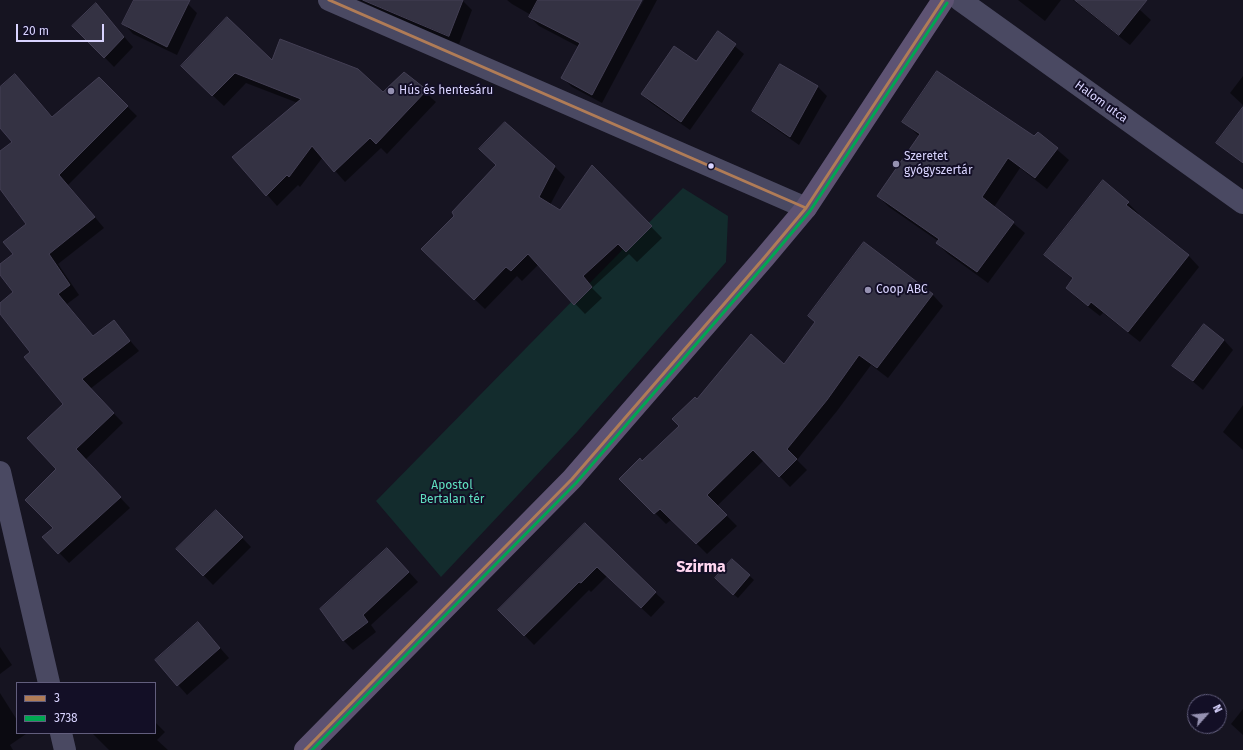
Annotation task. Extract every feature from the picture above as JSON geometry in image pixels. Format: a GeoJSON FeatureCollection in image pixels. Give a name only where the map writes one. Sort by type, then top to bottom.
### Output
{"type":"FeatureCollection","features":[{"type":"Feature","properties":{"kind":"main road"},"geometry":{"type":"LineString","coordinates":[[305,750],[572,479],[806,208],[944,0]]}},
{"type":"Feature","properties":{"kind":"street"},"geometry":{"type":"LineString","coordinates":[[329,0],[806,208]]}},
{"type":"Feature","properties":{"kind":"street","name":"Halom utca"},"geometry":{"type":"LineString","coordinates":[[960,0],[1243,203]]}},
{"type":"Feature","properties":{"kind":"street"},"geometry":{"type":"LineString","coordinates":[[0,472],[49,682]]}},
{"type":"Feature","properties":{"kind":"street"},"geometry":{"type":"LineString","coordinates":[[61,734],[65,750]]}},
{"type":"Feature","properties":{"kind":"green space","name":"Apostol Bertalan tér"},"geometry":{"type":"Polygon","coordinates":[[[683,188],[728,216],[726,262],[577,432],[441,577],[376,501],[683,188]]]}},
{"type":"Feature","properties":{"kind":"building"},"geometry":{"type":"Polygon","coordinates":[[[134,0],[190,0],[167,47],[122,24],[134,0]]]}},
{"type":"Feature","properties":{"kind":"building"},"geometry":{"type":"Polygon","coordinates":[[[363,0],[463,0],[449,36],[363,0]]]}},
{"type":"Feature","properties":{"kind":"building"},"geometry":{"type":"Polygon","coordinates":[[[538,0],[642,0],[592,95],[561,78],[580,43],[529,17],[538,0]]]}},
{"type":"Feature","properties":{"kind":"building"},"geometry":{"type":"Polygon","coordinates":[[[1075,0],[1147,0],[1119,35],[1075,0]]]}},
{"type":"Feature","properties":{"kind":"building"},"geometry":{"type":"Polygon","coordinates":[[[96,3],[124,37],[104,58],[72,26],[96,3]]]}},
{"type":"Feature","properties":{"kind":"building"},"geometry":{"type":"Polygon","coordinates":[[[227,17],[272,60],[280,39],[358,69],[383,92],[404,72],[427,90],[376,144],[370,138],[334,172],[312,146],[289,177],[287,175],[266,196],[232,157],[301,99],[235,73],[212,96],[181,66],[227,17]]]}},
{"type":"Feature","properties":{"kind":"building"},"geometry":{"type":"Polygon","coordinates":[[[718,31],[736,44],[681,122],[641,94],[674,46],[696,61],[718,31]]]}},
{"type":"Feature","properties":{"kind":"building"},"geometry":{"type":"Polygon","coordinates":[[[780,64],[818,86],[790,137],[752,111],[780,64]]]}},
{"type":"Feature","properties":{"kind":"building"},"geometry":{"type":"Polygon","coordinates":[[[937,71],[1034,136],[1038,132],[1058,148],[1035,178],[1008,158],[982,197],[1014,222],[977,272],[936,243],[939,239],[877,196],[920,134],[902,122],[937,71]]]}},
{"type":"Feature","properties":{"kind":"building"},"geometry":{"type":"Polygon","coordinates":[[[15,74],[52,117],[99,77],[128,106],[59,175],[95,217],[49,254],[70,285],[58,294],[93,336],[114,320],[130,341],[82,379],[114,413],[76,449],[121,497],[58,554],[42,537],[53,528],[25,500],[56,469],[27,438],[63,404],[24,357],[30,352],[0,314],[0,303],[13,292],[0,275],[0,264],[13,254],[3,242],[26,224],[0,189],[0,151],[12,142],[0,128],[0,87],[15,74]]]}},
{"type":"Feature","properties":{"kind":"building"},"geometry":{"type":"Polygon","coordinates":[[[1243,107],[1243,163],[1216,143],[1243,107]]]}},
{"type":"Feature","properties":{"kind":"building"},"geometry":{"type":"Polygon","coordinates":[[[505,122],[555,166],[539,197],[560,210],[592,165],[652,226],[626,252],[618,244],[583,276],[592,287],[574,305],[528,254],[511,271],[506,267],[474,300],[421,249],[454,216],[452,212],[496,165],[479,149],[505,122]]]}},
{"type":"Feature","properties":{"kind":"building"},"geometry":{"type":"Polygon","coordinates":[[[1103,180],[1129,202],[1126,205],[1189,255],[1128,332],[1091,302],[1088,306],[1066,288],[1073,278],[1044,255],[1103,180]]]}},
{"type":"Feature","properties":{"kind":"building"},"geometry":{"type":"Polygon","coordinates":[[[864,242],[933,294],[877,368],[859,355],[827,400],[787,449],[797,459],[779,477],[753,450],[707,495],[727,515],[696,544],[660,509],[654,514],[619,479],[640,458],[642,461],[679,426],[672,419],[695,397],[697,399],[751,334],[784,364],[815,322],[808,316],[864,242]]]}},
{"type":"Feature","properties":{"kind":"building"},"geometry":{"type":"Polygon","coordinates":[[[1204,324],[1224,340],[1193,381],[1172,366],[1204,324]]]}},
{"type":"Feature","properties":{"kind":"building"},"geometry":{"type":"Polygon","coordinates":[[[216,510],[243,537],[203,576],[176,549],[216,510]]]}},
{"type":"Feature","properties":{"kind":"building"},"geometry":{"type":"Polygon","coordinates":[[[585,523],[656,592],[641,608],[597,567],[581,583],[579,582],[524,636],[498,610],[585,523]]]}},
{"type":"Feature","properties":{"kind":"building"},"geometry":{"type":"Polygon","coordinates":[[[387,548],[409,572],[363,615],[368,622],[343,641],[320,609],[387,548]]]}},
{"type":"Feature","properties":{"kind":"building"},"geometry":{"type":"Polygon","coordinates":[[[732,559],[750,575],[733,595],[715,578],[732,559]]]}},
{"type":"Feature","properties":{"kind":"building"},"geometry":{"type":"Polygon","coordinates":[[[198,622],[220,648],[177,686],[155,660],[198,622]]]}},
{"type":"Feature","properties":{"kind":"transit line","name":"3"},"geometry":{"type":"LineString","coordinates":[[329,0],[806,208]]}},
{"type":"Feature","properties":{"kind":"transit line","name":"3"},"geometry":{"type":"LineString","coordinates":[[305,750],[572,479],[764,258],[806,208],[943,0]]}},
{"type":"Feature","properties":{"kind":"transit line","name":"3738"},"geometry":{"type":"LineString","coordinates":[[312,750],[576,483],[768,261],[810,211],[947,3]]}},
{"type":"Feature","properties":{"kind":"place","name":"Hús és hentesáru"},"geometry":{"type":"Point","coordinates":[391,91]}},
{"type":"Feature","properties":{"kind":"place","name":"Szeretet gyógyszertár"},"geometry":{"type":"Point","coordinates":[896,164]}},
{"type":"Feature","properties":{"kind":"place","name":"Coop ABC"},"geometry":{"type":"Point","coordinates":[868,290]}},
{"type":"Feature","properties":{"kind":"district","name":"Szirma"},"geometry":{"type":"Point","coordinates":[701,568]}}]}
